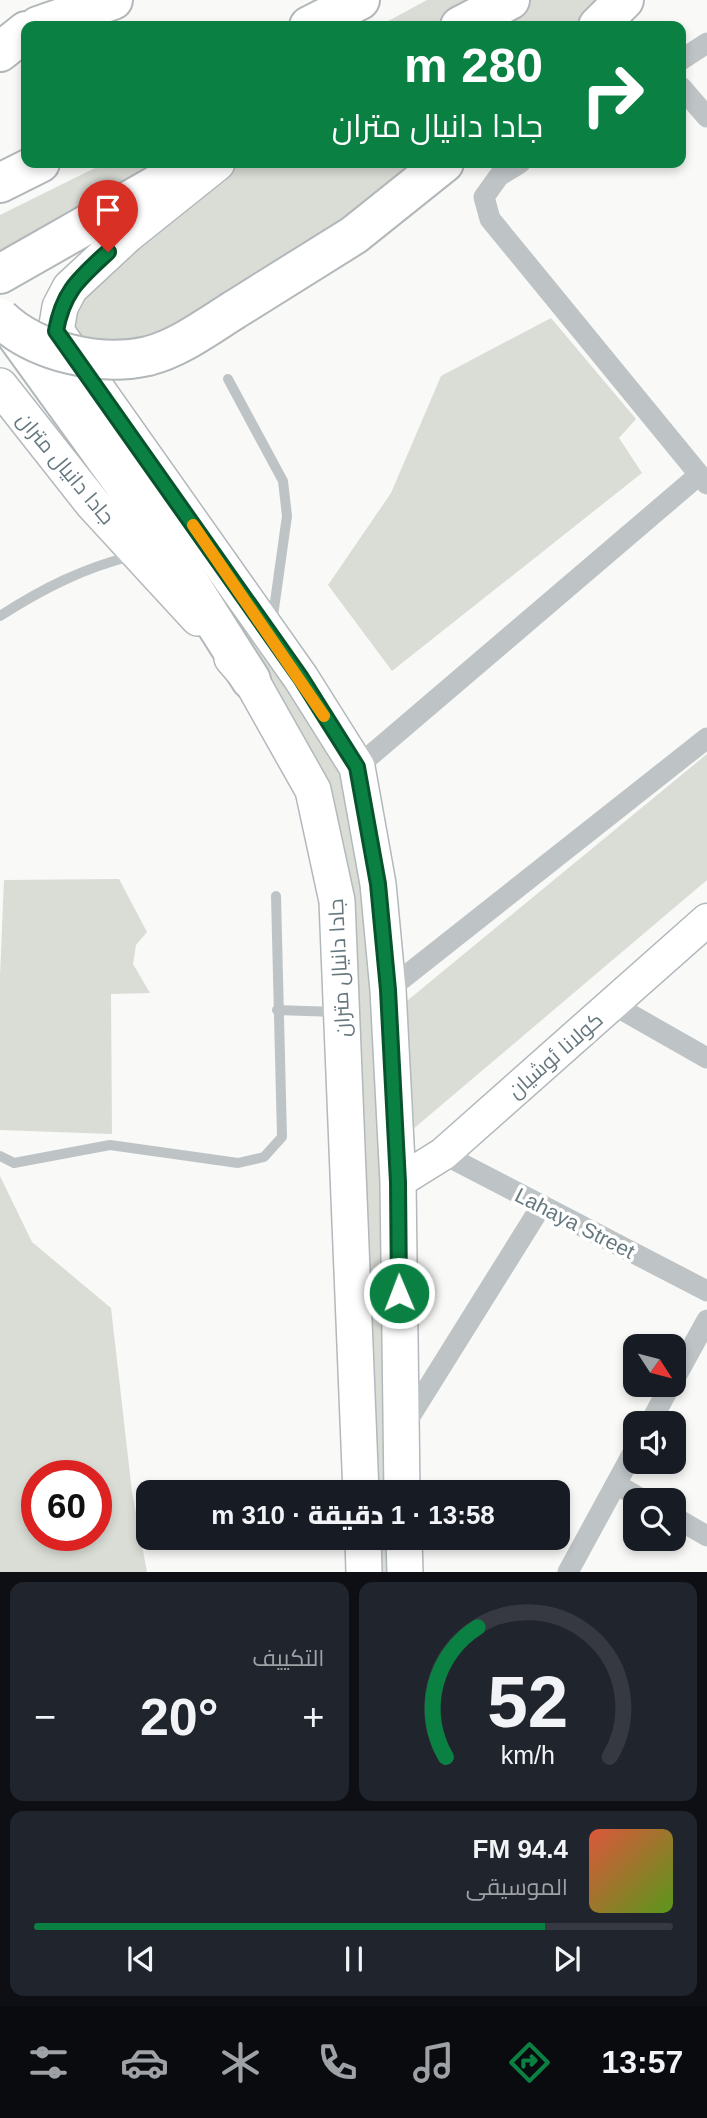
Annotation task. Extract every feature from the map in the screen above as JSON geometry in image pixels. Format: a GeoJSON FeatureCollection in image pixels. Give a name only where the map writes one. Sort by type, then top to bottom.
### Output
{"type":"FeatureCollection","features":[{"type":"Feature","properties":{"kind":"highway"},"geometry":{"type":"LineString","coordinates":[[54,20],[113,0]]}},
{"type":"Feature","properties":{"kind":"highway"},"geometry":{"type":"LineString","coordinates":[[319,21],[360,0]]}},
{"type":"Feature","properties":{"kind":"highway"},"geometry":{"type":"LineString","coordinates":[[470,21],[510,0]]}},
{"type":"Feature","properties":{"kind":"highway"},"geometry":{"type":"LineString","coordinates":[[603,21],[624,0]]}},
{"type":"Feature","properties":{"kind":"highway"},"geometry":{"type":"LineString","coordinates":[[0,52],[21,35]]}},
{"type":"Feature","properties":{"kind":"highway"},"geometry":{"type":"LineString","coordinates":[[0,183],[30,168]]}},
{"type":"Feature","properties":{"kind":"highway"},"geometry":{"type":"LineString","coordinates":[[0,274],[186,168]]}},
{"type":"Feature","properties":{"kind":"highway"},"geometry":{"type":"LineString","coordinates":[[4,321],[63,353],[121,360],[148,356],[179,345],[354,235],[438,168]]}},
{"type":"Feature","properties":{"kind":"highway"},"geometry":{"type":"LineString","coordinates":[[4,321],[145,536],[251,680]]}},
{"type":"Feature","properties":{"kind":"main road"},"geometry":{"type":"LineString","coordinates":[[4,321],[22,316],[56,331],[60,307],[70,288],[127,235],[211,168]]}},
{"type":"Feature","properties":{"kind":"main road","name":"جادا دانيال متران"},"geometry":{"type":"LineString","coordinates":[[56,331],[270,638],[301,678],[357,767],[378,884],[388,990],[398,1182],[402,1480]]}},
{"type":"Feature","properties":{"kind":"main road","name":"جادا دانيال متران"},"geometry":{"type":"LineString","coordinates":[[0,386],[93,504],[145,536]]}},
{"type":"Feature","properties":{"kind":"main road","name":"جادا دانيال متران"},"geometry":{"type":"LineString","coordinates":[[251,680],[313,790],[337,901],[360,1480]]}},
{"type":"Feature","properties":{"kind":"main road"},"geometry":{"type":"LineString","coordinates":[[345,1090],[393,1086]]}},
{"type":"Feature","properties":{"kind":"main road"},"geometry":{"type":"LineString","coordinates":[[363,1550],[364,1572]]}},
{"type":"Feature","properties":{"kind":"main road"},"geometry":{"type":"LineString","coordinates":[[404,1550],[405,1572]]}},
{"type":"Feature","properties":{"kind":"street"},"geometry":{"type":"LineString","coordinates":[[686,57],[707,43]]}},
{"type":"Feature","properties":{"kind":"street"},"geometry":{"type":"LineString","coordinates":[[686,93],[707,117]]}},
{"type":"Feature","properties":{"kind":"street"},"geometry":{"type":"LineString","coordinates":[[357,767],[703,479],[490,219],[484,197],[499,176],[512,168]]}},
{"type":"Feature","properties":{"kind":"street"},"geometry":{"type":"LineString","coordinates":[[388,990],[707,738]]}},
{"type":"Feature","properties":{"kind":"street","name":"كولانا ئوشيان"},"geometry":{"type":"LineString","coordinates":[[398,1182],[443,1154],[707,920]]}},
{"type":"Feature","properties":{"kind":"street"},"geometry":{"type":"LineString","coordinates":[[612,1004],[707,1058]]}},
{"type":"Feature","properties":{"kind":"street","name":"Lahaya Street"},"geometry":{"type":"LineString","coordinates":[[443,1154],[707,1291]]}},
{"type":"Feature","properties":{"kind":"street"},"geometry":{"type":"LineString","coordinates":[[400,1431],[542,1205]]}},
{"type":"Feature","properties":{"kind":"street"},"geometry":{"type":"LineString","coordinates":[[686,1358],[707,1320]]}},
{"type":"Feature","properties":{"kind":"street"},"geometry":{"type":"LineString","coordinates":[[568,1572],[623,1471]]}},
{"type":"Feature","properties":{"kind":"street"},"geometry":{"type":"LineString","coordinates":[[616,1484],[623,1488]]}},
{"type":"Feature","properties":{"kind":"street"},"geometry":{"type":"LineString","coordinates":[[686,1524],[707,1536]]}},
{"type":"Feature","properties":{"kind":"lane"},"geometry":{"type":"LineString","coordinates":[[228,379],[284,481],[287,516],[270,638]]}},
{"type":"Feature","properties":{"kind":"lane"},"geometry":{"type":"LineString","coordinates":[[0,616],[39,591],[99,564],[145,536]]}},
{"type":"Feature","properties":{"kind":"lane"},"geometry":{"type":"LineString","coordinates":[[0,1156],[14,1163],[110,1145],[238,1163],[264,1157],[282,1137],[276,896]]}},
{"type":"Feature","properties":{"kind":"lane"},"geometry":{"type":"LineString","coordinates":[[277,1010],[342,1013]]}},
{"type":"Feature","properties":{"kind":"shaded area"},"geometry":{"type":"Polygon","coordinates":[[[427,0],[493,0],[453,21],[388,21],[427,0]]]}},
{"type":"Feature","properties":{"kind":"shaded area"},"geometry":{"type":"Polygon","coordinates":[[[510,0],[624,0],[603,21],[470,21],[510,0]]]}},
{"type":"Feature","properties":{"kind":"shaded area"},"geometry":{"type":"Polygon","coordinates":[[[95,168],[172,168],[0,253],[0,215],[95,168]]]}},
{"type":"Feature","properties":{"kind":"shaded area"},"geometry":{"type":"Polygon","coordinates":[[[212,168],[437,168],[179,345],[89,356],[60,307],[212,168]]]}},
{"type":"Feature","properties":{"kind":"shaded area"},"geometry":{"type":"Polygon","coordinates":[[[551,318],[636,419],[619,438],[642,473],[392,671],[328,585],[391,493],[441,376],[551,318]]]}},
{"type":"Feature","properties":{"kind":"shaded area"},"geometry":{"type":"Polygon","coordinates":[[[56,355],[353,770],[364,830],[399,1480],[363,1480],[322,817],[56,355]]]}},
{"type":"Feature","properties":{"kind":"shaded area"},"geometry":{"type":"Polygon","coordinates":[[[707,754],[707,880],[412,1130],[402,1005],[707,754]]]}},
{"type":"Feature","properties":{"kind":"shaded area"},"geometry":{"type":"Polygon","coordinates":[[[119,879],[147,932],[136,945],[133,964],[150,993],[111,994],[112,1134],[0,1130],[0,976],[4,880],[119,879]]]}},
{"type":"Feature","properties":{"kind":"shaded area"},"geometry":{"type":"Polygon","coordinates":[[[0,1176],[32,1242],[111,1308],[136,1513],[136,1550],[143,1550],[147,1572],[0,1572],[0,1176]]]}},
{"type":"Feature","properties":{"kind":"shaded area"},"geometry":{"type":"Polygon","coordinates":[[[367,1550],[401,1550],[402,1572],[368,1572],[367,1550]]]}},
{"type":"Feature","properties":{"kind":"slow traffic"},"geometry":{"type":"LineString","coordinates":[[193,525],[270,638],[301,678],[324,716]]}},
{"type":"Feature","properties":{"kind":"route"},"geometry":{"type":"LineString","coordinates":[[108,252],[70,288],[60,307],[56,331],[113,409],[270,638],[301,678],[357,767],[378,884],[388,990],[398,1182],[399,1293]]}}]}
